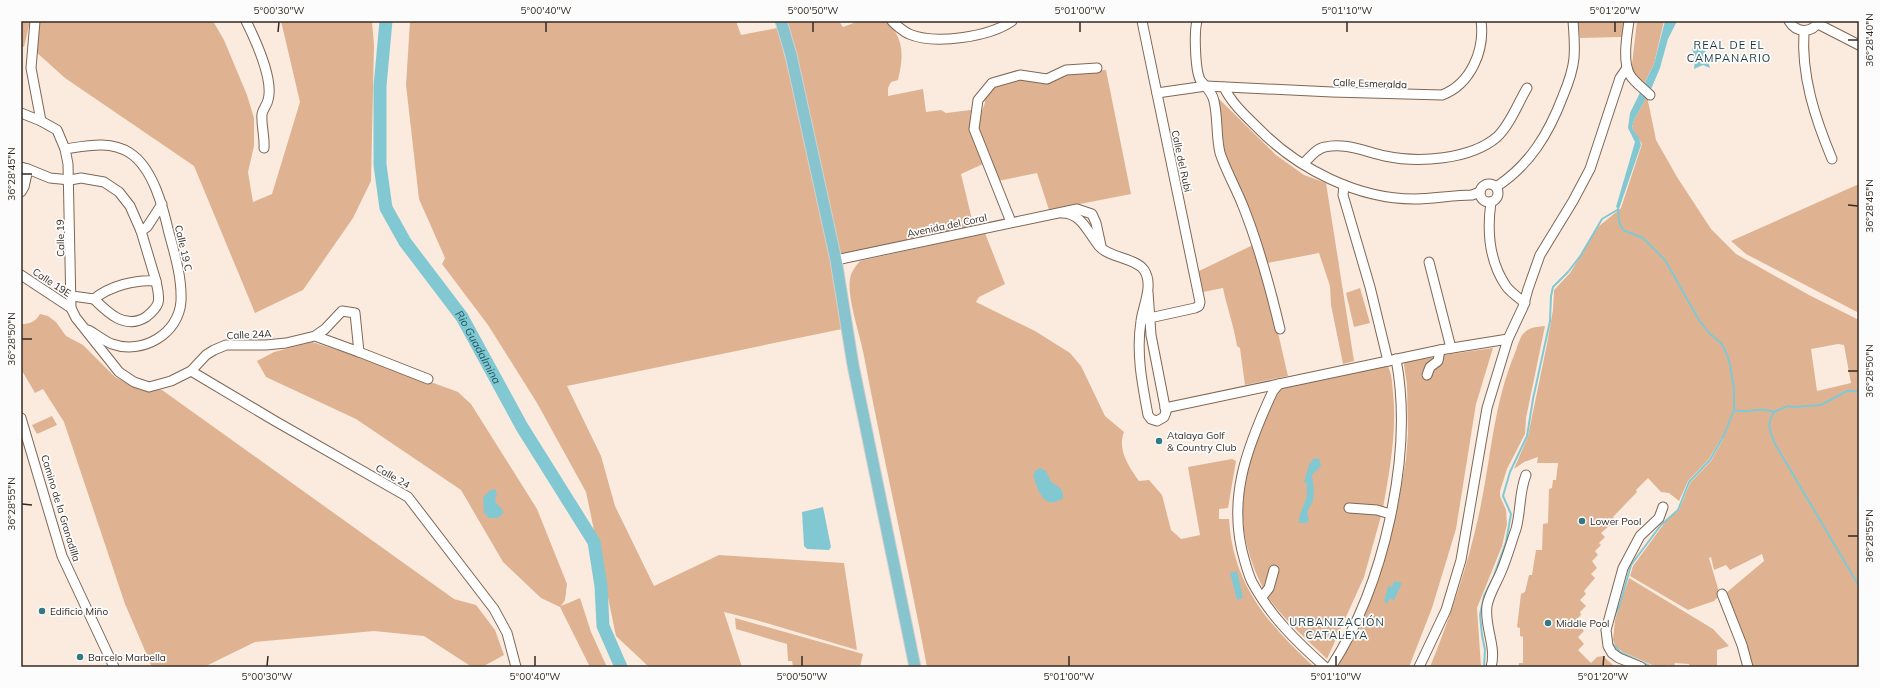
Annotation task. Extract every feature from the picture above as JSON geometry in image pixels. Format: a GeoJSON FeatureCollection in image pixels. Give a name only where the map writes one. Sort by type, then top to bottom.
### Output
{"type":"FeatureCollection","features":[{"type":"Feature","properties":{"kind":"main road"},"geometry":{"type":"LineString","coordinates":[[781,21],[791,55],[836,260],[853,365],[915,667]]}},
{"type":"Feature","properties":{"kind":"street"},"geometry":{"type":"LineString","coordinates":[[35,21],[31,68],[41,121]]}},
{"type":"Feature","properties":{"kind":"street"},"geometry":{"type":"LineString","coordinates":[[246,21],[258,46],[266,73],[268,101],[262,115],[265,140],[264,148]]}},
{"type":"Feature","properties":{"kind":"street"},"geometry":{"type":"LineString","coordinates":[[892,21],[909,34],[940,39],[964,37],[992,31],[1012,21]]}},
{"type":"Feature","properties":{"kind":"street","name":"Calle del Rubi"},"geometry":{"type":"LineString","coordinates":[[1142,21],[1200,297],[1199,306],[1146,319]]}},
{"type":"Feature","properties":{"kind":"street"},"geometry":{"type":"LineString","coordinates":[[1197,21],[1195,32],[1200,80],[1212,93],[1217,139],[1221,153],[1243,206],[1267,274],[1280,329]]}},
{"type":"Feature","properties":{"kind":"street","name":"Calle Esmeralda"},"geometry":{"type":"LineString","coordinates":[[1157,93],[1206,86],[1442,95],[1450,92],[1461,84],[1471,70],[1480,51],[1483,38],[1481,21]]}},
{"type":"Feature","properties":{"kind":"street"},"geometry":{"type":"LineString","coordinates":[[1496,187],[1508,179],[1527,162],[1538,148],[1556,114],[1566,88],[1574,59],[1573,21]]}},
{"type":"Feature","properties":{"kind":"street"},"geometry":{"type":"LineString","coordinates":[[1629,21],[1626,46],[1627,68],[1630,75],[1650,95]]}},
{"type":"Feature","properties":{"kind":"street"},"geometry":{"type":"LineString","coordinates":[[1789,21],[1795,28],[1804,31],[1811,29],[1818,22],[1859,45]]}},
{"type":"Feature","properties":{"kind":"street"},"geometry":{"type":"LineString","coordinates":[[1804,31],[1805,70],[1812,105],[1832,159]]}},
{"type":"Feature","properties":{"kind":"street"},"geometry":{"type":"LineString","coordinates":[[1011,222],[974,129],[978,100],[992,83],[1020,75],[1047,79],[1066,70],[1097,68]]}},
{"type":"Feature","properties":{"kind":"street"},"geometry":{"type":"LineString","coordinates":[[1419,667],[1446,610],[1461,560],[1487,408],[1508,339],[1524,302],[1540,255],[1573,201],[1590,169],[1620,78],[1627,68]]}},
{"type":"Feature","properties":{"kind":"street"},"geometry":{"type":"LineString","coordinates":[[1224,87],[1227,93],[1246,116],[1270,140],[1304,164],[1344,185],[1375,194],[1413,199],[1480,192]]}},
{"type":"Feature","properties":{"kind":"street"},"geometry":{"type":"LineString","coordinates":[[1304,164],[1312,154],[1323,147],[1336,145],[1406,159],[1429,159],[1477,150],[1497,137],[1505,128],[1527,88]]}},
{"type":"Feature","properties":{"kind":"street","name":"Calle 19"},"geometry":{"type":"LineString","coordinates":[[21,113],[41,121],[57,130],[65,149],[70,180],[71,308]]}},
{"type":"Feature","properties":{"kind":"street","name":"Calle 19 C"},"geometry":{"type":"LineString","coordinates":[[65,149],[100,144],[122,148],[131,153],[142,164],[151,179],[162,204],[179,271],[181,302],[174,325],[163,337],[130,347],[112,344],[86,329]]}},
{"type":"Feature","properties":{"kind":"street"},"geometry":{"type":"LineString","coordinates":[[21,192],[24,187],[25,168],[50,178],[70,180],[81,178],[104,182],[119,192],[130,206],[142,231],[156,280],[158,302],[153,312],[139,320],[127,322],[107,312],[94,299],[72,296]]}},
{"type":"Feature","properties":{"kind":"street"},"geometry":{"type":"LineString","coordinates":[[1490,202],[1483,200],[1480,192],[1482,187],[1488,184],[1496,187]]}},
{"type":"Feature","properties":{"kind":"street"},"geometry":{"type":"LineString","coordinates":[[1331,667],[1342,650],[1360,611],[1380,557],[1390,514],[1402,443],[1402,416],[1392,360],[1343,195],[1344,185]]}},
{"type":"Feature","properties":{"kind":"street"},"geometry":{"type":"LineString","coordinates":[[1496,187],[1497,196],[1490,202],[1488,219],[1489,244],[1506,287],[1524,302]]}},
{"type":"Feature","properties":{"kind":"street"},"geometry":{"type":"LineString","coordinates":[[142,231],[147,227],[162,204]]}},
{"type":"Feature","properties":{"kind":"street","name":"Avenida del Coral"},"geometry":{"type":"LineString","coordinates":[[836,260],[1011,222],[1062,213],[1070,213],[1083,221],[1091,237],[1102,249],[1143,268],[1146,274],[1148,292],[1146,319]]}},
{"type":"Feature","properties":{"kind":"street"},"geometry":{"type":"LineString","coordinates":[[1429,262],[1451,348]]}},
{"type":"Feature","properties":{"kind":"street"},"geometry":{"type":"LineString","coordinates":[[142,279],[152,264]]}},
{"type":"Feature","properties":{"kind":"street","name":"Calle 19E"},"geometry":{"type":"LineString","coordinates":[[21,275],[71,308]]}},
{"type":"Feature","properties":{"kind":"street"},"geometry":{"type":"LineString","coordinates":[[94,299],[102,293],[142,279],[156,280]]}},
{"type":"Feature","properties":{"kind":"street"},"geometry":{"type":"LineString","coordinates":[[71,308],[76,318],[110,362],[119,372],[134,382],[149,387],[158,386],[191,371]]}},
{"type":"Feature","properties":{"kind":"street","name":"Calle 24A"},"geometry":{"type":"LineString","coordinates":[[191,371],[197,363],[210,353],[226,345],[266,345],[286,343],[315,336],[325,329],[342,311],[355,313],[359,352]]}},
{"type":"Feature","properties":{"kind":"street"},"geometry":{"type":"LineString","coordinates":[[1146,319],[1151,335],[1165,408],[1165,414],[1160,420],[1151,419],[1148,415],[1139,365],[1146,319]]}},
{"type":"Feature","properties":{"kind":"street"},"geometry":{"type":"LineString","coordinates":[[315,336],[428,379]]}},
{"type":"Feature","properties":{"kind":"street"},"geometry":{"type":"LineString","coordinates":[[1165,408],[1440,350],[1508,339]]}},
{"type":"Feature","properties":{"kind":"street"},"geometry":{"type":"LineString","coordinates":[[1426,375],[1430,366],[1438,361],[1440,350]]}},
{"type":"Feature","properties":{"kind":"street","name":"Calle 24"},"geometry":{"type":"LineString","coordinates":[[191,371],[408,497],[494,609],[507,633],[516,667]]}},
{"type":"Feature","properties":{"kind":"street"},"geometry":{"type":"LineString","coordinates":[[1279,384],[1273,391],[1250,445],[1241,476],[1238,496],[1239,543],[1251,581],[1273,615],[1325,667]]}},
{"type":"Feature","properties":{"kind":"street","name":"Camino de la Granadilla"},"geometry":{"type":"LineString","coordinates":[[21,418],[62,556],[114,667]]}},
{"type":"Feature","properties":{"kind":"street"},"geometry":{"type":"LineString","coordinates":[[1491,667],[1492,646],[1486,619],[1486,607],[1501,572],[1515,530],[1519,516],[1522,486],[1526,475]]}},
{"type":"Feature","properties":{"kind":"street"},"geometry":{"type":"LineString","coordinates":[[1641,667],[1619,658],[1612,653],[1606,642],[1606,630],[1623,568],[1640,536],[1659,518],[1663,507]]}},
{"type":"Feature","properties":{"kind":"street"},"geometry":{"type":"LineString","coordinates":[[1349,508],[1376,510],[1390,514]]}},
{"type":"Feature","properties":{"kind":"street"},"geometry":{"type":"LineString","coordinates":[[1262,597],[1269,588],[1274,570]]}},
{"type":"Feature","properties":{"kind":"street"},"geometry":{"type":"LineString","coordinates":[[1722,594],[1742,646],[1748,667]]}},
{"type":"Feature","properties":{"kind":"shaded area"},"geometry":{"type":"Polygon","coordinates":[[[21,21],[30,21],[24,47],[21,46],[21,21]]]}},
{"type":"Feature","properties":{"kind":"shaded area"},"geometry":{"type":"Polygon","coordinates":[[[38,21],[213,21],[224,40],[247,95],[254,118],[254,146],[248,172],[253,202],[272,194],[300,102],[281,21],[372,21],[374,45],[371,181],[353,218],[303,290],[255,313],[194,166],[65,78],[35,51],[38,21]]]}},
{"type":"Feature","properties":{"kind":"shaded area"},"geometry":{"type":"Polygon","coordinates":[[[410,21],[736,21],[741,35],[777,28],[801,116],[834,276],[842,329],[567,386],[601,456],[615,506],[654,586],[719,555],[844,563],[857,650],[724,612],[742,667],[649,667],[616,636],[586,492],[537,403],[488,325],[442,264],[445,258],[419,199],[406,85],[410,21]]]}},
{"type":"Feature","properties":{"kind":"shaded area"},"geometry":{"type":"Polygon","coordinates":[[[784,21],[839,21],[843,27],[859,21],[887,21],[897,34],[900,41],[902,56],[898,80],[891,82],[888,88],[888,96],[923,89],[926,112],[941,110],[946,113],[971,110],[970,126],[983,164],[961,174],[974,228],[844,255],[838,252],[784,21]]]}},
{"type":"Feature","properties":{"kind":"shaded area"},"geometry":{"type":"Polygon","coordinates":[[[1578,21],[1624,21],[1622,37],[1580,38],[1578,21]]]}},
{"type":"Feature","properties":{"kind":"shaded area"},"geometry":{"type":"Polygon","coordinates":[[[1637,21],[1664,21],[1654,64],[1644,84],[1631,73],[1637,21]]]}},
{"type":"Feature","properties":{"kind":"shaded area"},"geometry":{"type":"Polygon","coordinates":[[[1106,70],[1131,194],[1049,210],[1037,173],[998,181],[977,124],[985,103],[984,97],[1000,82],[1072,71],[1106,70]]]}},
{"type":"Feature","properties":{"kind":"shaded area"},"geometry":{"type":"Polygon","coordinates":[[[1216,96],[1276,155],[1304,175],[1326,183],[1354,361],[1343,364],[1331,305],[1330,286],[1319,253],[1267,263],[1225,157],[1220,109],[1216,96]]]}},
{"type":"Feature","properties":{"kind":"shaded area"},"geometry":{"type":"Polygon","coordinates":[[[1647,96],[1656,140],[1677,177],[1711,229],[1736,254],[1809,295],[1859,320],[1859,667],[1752,667],[1750,656],[1726,593],[1764,561],[1762,554],[1730,570],[1726,565],[1714,570],[1711,557],[1709,558],[1720,595],[1714,601],[1688,610],[1630,576],[1633,566],[1666,521],[1679,510],[1690,483],[1711,461],[1723,439],[1722,437],[1709,459],[1688,481],[1679,501],[1669,493],[1661,492],[1648,478],[1613,517],[1616,520],[1601,533],[1605,537],[1599,543],[1601,545],[1595,551],[1598,555],[1592,561],[1597,568],[1591,574],[1595,578],[1584,591],[1586,594],[1580,600],[1586,606],[1580,612],[1581,615],[1575,621],[1584,631],[1578,637],[1584,644],[1578,650],[1591,663],[1597,657],[1603,656],[1615,667],[1519,667],[1519,663],[1523,663],[1523,637],[1520,636],[1520,628],[1517,627],[1521,594],[1525,592],[1529,575],[1532,575],[1536,550],[1542,550],[1543,524],[1548,523],[1549,489],[1552,488],[1553,480],[1556,480],[1558,463],[1537,463],[1538,457],[1524,462],[1514,469],[1528,436],[1547,344],[1553,310],[1554,290],[1570,273],[1598,227],[1621,208],[1642,144],[1632,128],[1634,120],[1647,96]],[[1838,344],[1811,349],[1817,391],[1851,383],[1844,345],[1838,344]]]}},
{"type":"Feature","properties":{"kind":"shaded area"},"geometry":{"type":"Polygon","coordinates":[[[1859,184],[1859,313],[1746,254],[1731,241],[1859,184]]]}},
{"type":"Feature","properties":{"kind":"shaded area"},"geometry":{"type":"Polygon","coordinates":[[[985,233],[1005,284],[979,297],[976,302],[1035,331],[1070,353],[1081,366],[1105,416],[1124,432],[1122,439],[1123,452],[1131,470],[1139,481],[1149,480],[1162,495],[1171,530],[1181,539],[1200,535],[1188,467],[1232,459],[1236,461],[1228,508],[1219,509],[1219,519],[1229,519],[1232,543],[1238,564],[1256,602],[1282,635],[1314,667],[927,667],[863,351],[850,295],[850,279],[852,272],[860,261],[985,233]]]}},
{"type":"Feature","properties":{"kind":"shaded area"},"geometry":{"type":"Polygon","coordinates":[[[1255,244],[1266,281],[1288,376],[1245,385],[1240,348],[1237,346],[1223,288],[1203,292],[1199,271],[1255,244]]]}},
{"type":"Feature","properties":{"kind":"shaded area"},"geometry":{"type":"Polygon","coordinates":[[[1360,288],[1370,323],[1354,327],[1346,293],[1360,288]]]}},
{"type":"Feature","properties":{"kind":"shaded area"},"geometry":{"type":"Polygon","coordinates":[[[40,314],[48,316],[56,322],[66,336],[83,345],[115,377],[140,390],[162,390],[454,599],[476,605],[495,630],[504,655],[482,667],[472,667],[424,636],[374,631],[255,642],[204,667],[152,667],[125,604],[64,422],[43,389],[35,393],[21,369],[21,324],[32,322],[40,314]]]}},
{"type":"Feature","properties":{"kind":"shaded area"},"geometry":{"type":"Polygon","coordinates":[[[1545,326],[1526,418],[1525,434],[1507,469],[1500,491],[1500,496],[1506,510],[1507,524],[1502,546],[1477,608],[1481,667],[1430,667],[1452,610],[1464,572],[1479,514],[1497,413],[1508,373],[1519,341],[1523,334],[1530,329],[1545,326]]]}},
{"type":"Feature","properties":{"kind":"shaded area"},"geometry":{"type":"Polygon","coordinates":[[[312,342],[379,363],[458,392],[471,404],[537,509],[567,584],[565,600],[561,606],[580,598],[591,632],[607,667],[590,667],[560,607],[541,598],[503,562],[461,490],[356,419],[266,377],[257,361],[274,352],[312,342]]]}},
{"type":"Feature","properties":{"kind":"shaded area"},"geometry":{"type":"Polygon","coordinates":[[[1493,348],[1476,404],[1456,529],[1432,608],[1409,667],[1338,667],[1378,576],[1396,516],[1406,459],[1408,433],[1405,361],[1436,357],[1423,370],[1423,375],[1430,373],[1436,368],[1444,355],[1493,348]]]}},
{"type":"Feature","properties":{"kind":"shaded area"},"geometry":{"type":"Polygon","coordinates":[[[1387,365],[1392,381],[1394,421],[1390,464],[1383,508],[1352,504],[1346,511],[1363,512],[1381,516],[1364,577],[1327,659],[1288,621],[1267,596],[1278,574],[1278,568],[1271,569],[1263,588],[1251,560],[1245,534],[1243,510],[1245,486],[1250,463],[1258,439],[1280,388],[1387,365]]]}},
{"type":"Feature","properties":{"kind":"shaded area"},"geometry":{"type":"Polygon","coordinates":[[[52,416],[57,425],[37,434],[32,425],[52,416]]]}},
{"type":"Feature","properties":{"kind":"shaded area"},"geometry":{"type":"Polygon","coordinates":[[[1629,578],[1713,629],[1729,646],[1717,650],[1717,667],[1690,667],[1689,664],[1675,663],[1674,667],[1668,665],[1658,667],[1623,652],[1616,647],[1613,640],[1615,620],[1629,578]]]}},
{"type":"Feature","properties":{"kind":"shaded area"},"geometry":{"type":"Polygon","coordinates":[[[735,618],[863,654],[860,667],[793,667],[792,661],[788,661],[787,644],[736,629],[735,618]]]}},
{"type":"Feature","properties":{"kind":"water"},"geometry":{"type":"Polygon","coordinates":[[[1665,21],[1677,21],[1668,39],[1660,68],[1652,87],[1634,120],[1632,128],[1639,138],[1641,145],[1619,209],[1616,207],[1635,142],[1628,128],[1630,113],[1654,64],[1665,21]]]}},
{"type":"Feature","properties":{"kind":"water"},"geometry":{"type":"Polygon","coordinates":[[[1695,47],[1704,47],[1710,68],[1703,65],[1694,69],[1694,54],[1692,49],[1695,47]]]}},
{"type":"Feature","properties":{"kind":"water"},"geometry":{"type":"Polygon","coordinates":[[[1314,458],[1319,459],[1321,466],[1312,475],[1314,490],[1313,501],[1307,512],[1309,520],[1307,523],[1299,523],[1300,514],[1307,495],[1307,483],[1304,482],[1309,465],[1314,458]]]}},
{"type":"Feature","properties":{"kind":"water"},"geometry":{"type":"Polygon","coordinates":[[[1040,468],[1046,471],[1050,480],[1061,489],[1063,498],[1056,502],[1051,502],[1046,501],[1042,497],[1033,475],[1035,471],[1040,468]]]}},
{"type":"Feature","properties":{"kind":"water"},"geometry":{"type":"Polygon","coordinates":[[[495,489],[497,495],[495,498],[496,503],[502,509],[503,513],[498,518],[489,518],[484,513],[483,498],[489,491],[495,489]]]}},
{"type":"Feature","properties":{"kind":"water"},"geometry":{"type":"Polygon","coordinates":[[[823,507],[831,547],[829,550],[807,549],[804,546],[802,512],[823,507]]]}},
{"type":"Feature","properties":{"kind":"water"},"geometry":{"type":"Polygon","coordinates":[[[1237,571],[1243,598],[1237,600],[1230,573],[1237,571]]]}},
{"type":"Feature","properties":{"kind":"water"},"geometry":{"type":"Polygon","coordinates":[[[1394,581],[1402,583],[1394,600],[1389,599],[1388,603],[1384,602],[1388,586],[1392,587],[1394,581]]]}},
{"type":"Feature","properties":{"kind":"waterway","name":"Rio Guadalmina"},"geometry":{"type":"LineString","coordinates":[[386,21],[380,86],[380,165],[386,208],[405,242],[462,317],[522,427],[594,542],[601,586],[603,626],[621,667]]}},
{"type":"Feature","properties":{"kind":"waterway"},"geometry":{"type":"LineString","coordinates":[[1613,620],[1620,604],[1631,565],[1661,525],[1678,510],[1689,482],[1710,460],[1724,435],[1734,410],[1734,389],[1730,365],[1727,354],[1721,343],[1709,333],[1699,320],[1665,260],[1643,238],[1623,230],[1619,222],[1618,207]]}},
{"type":"Feature","properties":{"kind":"waterway"},"geometry":{"type":"LineString","coordinates":[[1484,667],[1485,650],[1480,615],[1484,596],[1493,578],[1506,542],[1511,514],[1503,496],[1510,472],[1527,436],[1533,399],[1550,321],[1551,296],[1553,287],[1568,272],[1581,255],[1602,219],[1617,210]]}},
{"type":"Feature","properties":{"kind":"waterway"},"geometry":{"type":"LineString","coordinates":[[1734,410],[1768,410],[1774,412],[1788,406],[1821,405],[1847,391],[1859,391]]}},
{"type":"Feature","properties":{"kind":"waterway"},"geometry":{"type":"LineString","coordinates":[[1774,412],[1769,424],[1775,444],[1859,586]]}},
{"type":"Feature","properties":{"kind":"waterway"},"geometry":{"type":"LineString","coordinates":[[1611,642],[1620,652],[1652,667]]}},
{"type":"Feature","properties":{"kind":"place","name":"Atalaya Golf & Country Club"},"geometry":{"type":"Point","coordinates":[1159,441]}},
{"type":"Feature","properties":{"kind":"place","name":"Lower Pool"},"geometry":{"type":"Point","coordinates":[1582,521]}},
{"type":"Feature","properties":{"kind":"place","name":"Edificio Miño"},"geometry":{"type":"Point","coordinates":[42,611]}},
{"type":"Feature","properties":{"kind":"place","name":"Middle Pool"},"geometry":{"type":"Point","coordinates":[1548,623]}},
{"type":"Feature","properties":{"kind":"place","name":"Barcelo Marbella"},"geometry":{"type":"Point","coordinates":[80,657]}},
{"type":"Feature","properties":{"kind":"district","name":"REAL DE EL CAMPANARIO"},"geometry":{"type":"Point","coordinates":[1729,51]}},
{"type":"Feature","properties":{"kind":"district","name":"URBANIZACIÓN CATALEYA"},"geometry":{"type":"Point","coordinates":[1337,628]}}]}
